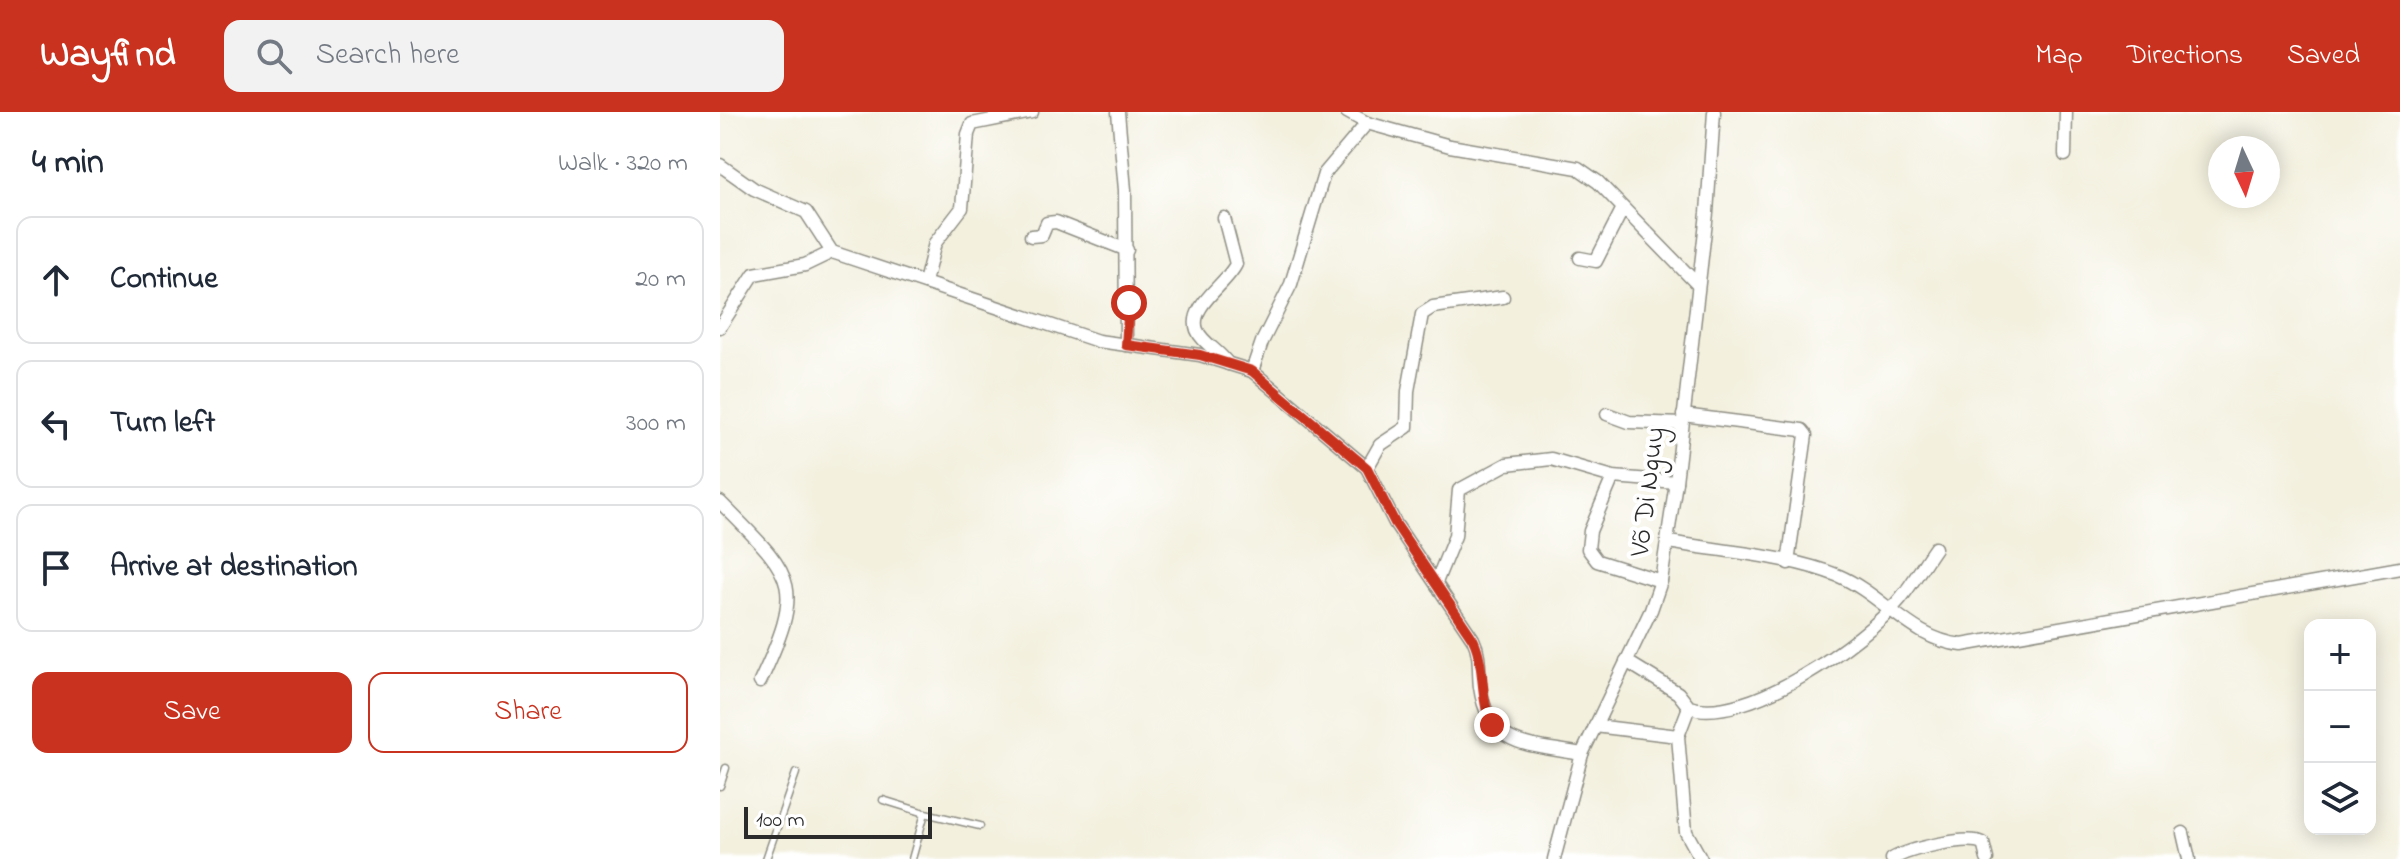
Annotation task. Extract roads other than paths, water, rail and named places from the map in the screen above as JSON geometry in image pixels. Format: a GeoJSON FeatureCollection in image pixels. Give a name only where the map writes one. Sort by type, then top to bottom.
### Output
{"type":"FeatureCollection","features":[{"type":"Feature","properties":{"kind":"street"},"geometry":{"type":"LineString","coordinates":[[925,282],[935,243],[962,208],[968,134],[972,124],[1032,112]]}},
{"type":"Feature","properties":{"kind":"street"},"geometry":{"type":"LineString","coordinates":[[1118,112],[1127,250],[1126,345]]}},
{"type":"Feature","properties":{"kind":"street"},"geometry":{"type":"LineString","coordinates":[[1347,112],[1367,123],[1450,146],[1578,168],[1592,176],[1698,285]]}},
{"type":"Feature","properties":{"kind":"street","name":"Võ Di Nguy"},"geometry":{"type":"LineString","coordinates":[[1554,859],[1582,754],[1661,581],[1676,482],[1714,112]]}},
{"type":"Feature","properties":{"kind":"street"},"geometry":{"type":"LineString","coordinates":[[2065,155],[2066,112]]}},
{"type":"Feature","properties":{"kind":"street"},"geometry":{"type":"LineString","coordinates":[[1252,371],[1262,342],[1291,284],[1324,174],[1367,123]]}},
{"type":"Feature","properties":{"kind":"street"},"geometry":{"type":"LineString","coordinates":[[720,165],[754,189],[806,212],[832,252],[1070,332],[1126,345],[1200,355],[1252,371],[1367,468],[1395,523],[1437,580],[1476,645],[1481,694],[1497,732],[1511,740],[1582,754]]}},
{"type":"Feature","properties":{"kind":"street"},"geometry":{"type":"LineString","coordinates":[[1580,258],[1596,261],[1623,208]]}},
{"type":"Feature","properties":{"kind":"street"},"geometry":{"type":"LineString","coordinates":[[1224,218],[1236,264],[1205,303],[1196,325],[1197,332],[1228,364]]}},
{"type":"Feature","properties":{"kind":"street"},"geometry":{"type":"LineString","coordinates":[[1031,236],[1043,234],[1047,223],[1056,222],[1127,250]]}},
{"type":"Feature","properties":{"kind":"street"},"geometry":{"type":"LineString","coordinates":[[720,327],[754,274],[805,265],[832,252]]}},
{"type":"Feature","properties":{"kind":"street"},"geometry":{"type":"LineString","coordinates":[[1367,468],[1380,445],[1407,427],[1408,391],[1422,314],[1433,307],[1503,297]]}},
{"type":"Feature","properties":{"kind":"street"},"geometry":{"type":"LineString","coordinates":[[1607,414],[1628,422],[1683,420],[1802,430],[1806,435],[1788,563]]}},
{"type":"Feature","properties":{"kind":"street"},"geometry":{"type":"LineString","coordinates":[[1437,580],[1455,536],[1462,486],[1507,464],[1563,461],[1613,477],[1676,482]]}},
{"type":"Feature","properties":{"kind":"street"},"geometry":{"type":"LineString","coordinates":[[1613,477],[1590,531],[1588,549],[1597,561],[1661,581]]}},
{"type":"Feature","properties":{"kind":"street"},"geometry":{"type":"LineString","coordinates":[[720,502],[773,557],[789,592],[787,621],[760,682]]}},
{"type":"Feature","properties":{"kind":"street"},"geometry":{"type":"LineString","coordinates":[[1669,542],[1788,563],[1845,579],[1937,640],[1968,645],[2400,568]]}},
{"type":"Feature","properties":{"kind":"street"},"geometry":{"type":"LineString","coordinates":[[1626,661],[1678,693],[1689,707],[1715,712],[1734,708],[1787,686],[1889,610],[1935,548]]}},
{"type":"Feature","properties":{"kind":"street"},"geometry":{"type":"LineString","coordinates":[[1689,707],[1678,736],[1686,832],[1701,859]]}},
{"type":"Feature","properties":{"kind":"street"},"geometry":{"type":"LineString","coordinates":[[1595,726],[1678,736]]}},
{"type":"Feature","properties":{"kind":"street"},"geometry":{"type":"LineString","coordinates":[[2183,833],[2189,859]]}},
{"type":"Feature","properties":{"kind":"street"},"geometry":{"type":"LineString","coordinates":[[1892,859],[1907,852],[1968,839],[1983,843],[1987,859]]}},
{"type":"Feature","properties":{"kind":"lane"},"geometry":{"type":"LineString","coordinates":[[720,786],[726,768]]}},
{"type":"Feature","properties":{"kind":"lane"},"geometry":{"type":"LineString","coordinates":[[766,859],[796,773]]}},
{"type":"Feature","properties":{"kind":"lane"},"geometry":{"type":"LineString","coordinates":[[883,800],[980,826]]}},
{"type":"Feature","properties":{"kind":"lane"},"geometry":{"type":"LineString","coordinates":[[912,859],[925,813]]}}]}
